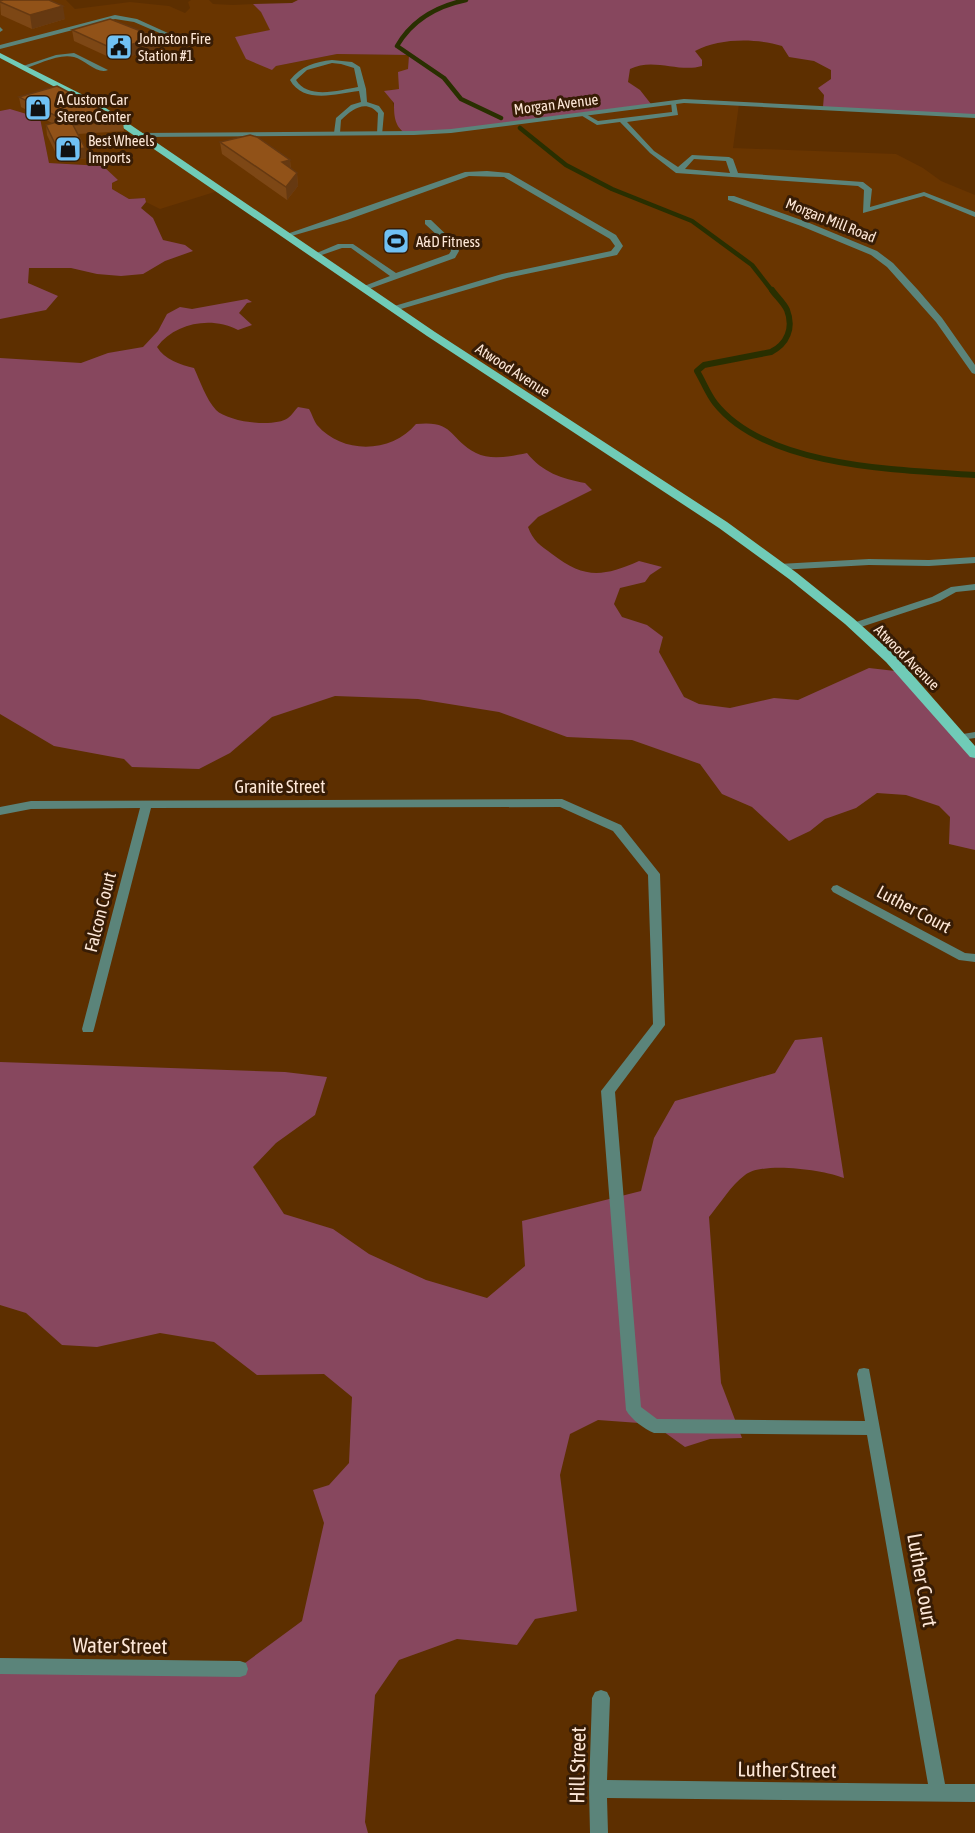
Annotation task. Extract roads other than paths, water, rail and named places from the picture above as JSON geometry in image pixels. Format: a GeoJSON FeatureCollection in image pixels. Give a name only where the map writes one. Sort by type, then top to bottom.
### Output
{"type":"FeatureCollection","features":[{"type":"Feature","properties":{"kind":"main road","name":"Atwood Avenue"},"geometry":{"type":"LineString","coordinates":[[0,53],[94,104],[394,309],[723,525],[854,626],[891,659],[975,754]]}},
{"type":"Feature","properties":{"kind":"street"},"geometry":{"type":"LineString","coordinates":[[0,53],[115,17],[135,20],[178,39]]}},
{"type":"Feature","properties":{"kind":"street"},"geometry":{"type":"LineString","coordinates":[[23,67],[58,56],[74,55],[105,70]]}},
{"type":"Feature","properties":{"kind":"street"},"geometry":{"type":"LineString","coordinates":[[363,89],[314,94],[303,92],[294,85],[293,80],[297,74],[308,67],[339,62],[351,64],[357,67],[363,89],[364,103]]}},
{"type":"Feature","properties":{"kind":"street","name":"Morgan Avenue"},"geometry":{"type":"LineString","coordinates":[[139,135],[380,134],[451,131],[673,103],[716,102],[975,116]]}},
{"type":"Feature","properties":{"kind":"street"},"geometry":{"type":"LineString","coordinates":[[337,133],[338,119],[353,106],[364,103],[374,105],[381,113],[380,134]]}},
{"type":"Feature","properties":{"kind":"street"},"geometry":{"type":"LineString","coordinates":[[582,114],[597,123],[676,114],[673,103]]}},
{"type":"Feature","properties":{"kind":"street"},"geometry":{"type":"LineString","coordinates":[[622,120],[652,152],[679,171],[860,184],[868,189],[866,211],[924,194],[975,216]]}},
{"type":"Feature","properties":{"kind":"street"},"geometry":{"type":"LineString","coordinates":[[679,171],[692,157],[729,159],[735,175]]}},
{"type":"Feature","properties":{"kind":"street"},"geometry":{"type":"LineString","coordinates":[[288,236],[344,219],[468,174],[487,172],[506,175],[522,183],[613,237],[620,246],[614,253],[505,276],[394,309]]}},
{"type":"Feature","properties":{"kind":"street","name":"Morgan Mill Road"},"geometry":{"type":"LineString","coordinates":[[731,198],[804,224],[874,253],[890,265],[939,320],[975,371]]}},
{"type":"Feature","properties":{"kind":"street"},"geometry":{"type":"LineString","coordinates":[[363,288],[452,256],[455,251],[453,246],[428,222]]}},
{"type":"Feature","properties":{"kind":"street"},"geometry":{"type":"LineString","coordinates":[[316,255],[341,246],[353,246],[395,276]]}},
{"type":"Feature","properties":{"kind":"street"},"geometry":{"type":"LineString","coordinates":[[779,567],[869,562],[948,563],[975,560]]}},
{"type":"Feature","properties":{"kind":"street"},"geometry":{"type":"LineString","coordinates":[[854,626],[936,599],[954,589],[975,588]]}},
{"type":"Feature","properties":{"kind":"street"},"geometry":{"type":"LineString","coordinates":[[961,737],[975,735]]}},
{"type":"Feature","properties":{"kind":"street","name":"Granite Street"},"geometry":{"type":"LineString","coordinates":[[0,811],[32,805],[562,803],[616,828],[654,874],[659,1025],[608,1091],[634,1410],[654,1426],[873,1428]]}},
{"type":"Feature","properties":{"kind":"street","name":"Falcon Court"},"geometry":{"type":"LineString","coordinates":[[88,1029],[146,805]]}},
{"type":"Feature","properties":{"kind":"street","name":"Luther Court"},"geometry":{"type":"LineString","coordinates":[[837,889],[963,957],[975,958]]}},
{"type":"Feature","properties":{"kind":"street","name":"Luther Court"},"geometry":{"type":"LineString","coordinates":[[864,1374],[938,1793]]}},
{"type":"Feature","properties":{"kind":"street","name":"Water Street"},"geometry":{"type":"LineString","coordinates":[[0,1666],[240,1669]]}},
{"type":"Feature","properties":{"kind":"street","name":"Hill Street"},"geometry":{"type":"LineString","coordinates":[[599,1833],[601,1698]]}},
{"type":"Feature","properties":{"kind":"street","name":"Luther Street"},"geometry":{"type":"LineString","coordinates":[[598,1789],[975,1792]]}},
{"type":"Feature","properties":{"kind":"waterway"},"geometry":{"type":"LineString","coordinates":[[466,0],[435,10],[410,29],[397,46],[444,78],[461,99],[501,118]]}},
{"type":"Feature","properties":{"kind":"waterway"},"geometry":{"type":"LineString","coordinates":[[520,128],[566,165],[612,189],[692,221],[752,265],[773,292]]}},
{"type":"Feature","properties":{"kind":"waterway"},"geometry":{"type":"LineString","coordinates":[[772,290],[786,307],[790,323],[788,335],[781,345],[771,352],[704,365],[697,371],[715,403],[738,425],[767,441],[800,453],[836,462],[910,471],[975,475]]}},
{"type":"Feature","properties":{"kind":"place","name":"Johnston Fire Station #1"},"geometry":{"type":"Point","coordinates":[119,47]}},
{"type":"Feature","properties":{"kind":"place","name":"A Custom Car Stereo Center"},"geometry":{"type":"Point","coordinates":[38,108]}},
{"type":"Feature","properties":{"kind":"place","name":"Best Wheels Imports"},"geometry":{"type":"Point","coordinates":[68,149]}},
{"type":"Feature","properties":{"kind":"place","name":"A&D Fitness"},"geometry":{"type":"Point","coordinates":[396,241]}}]}
